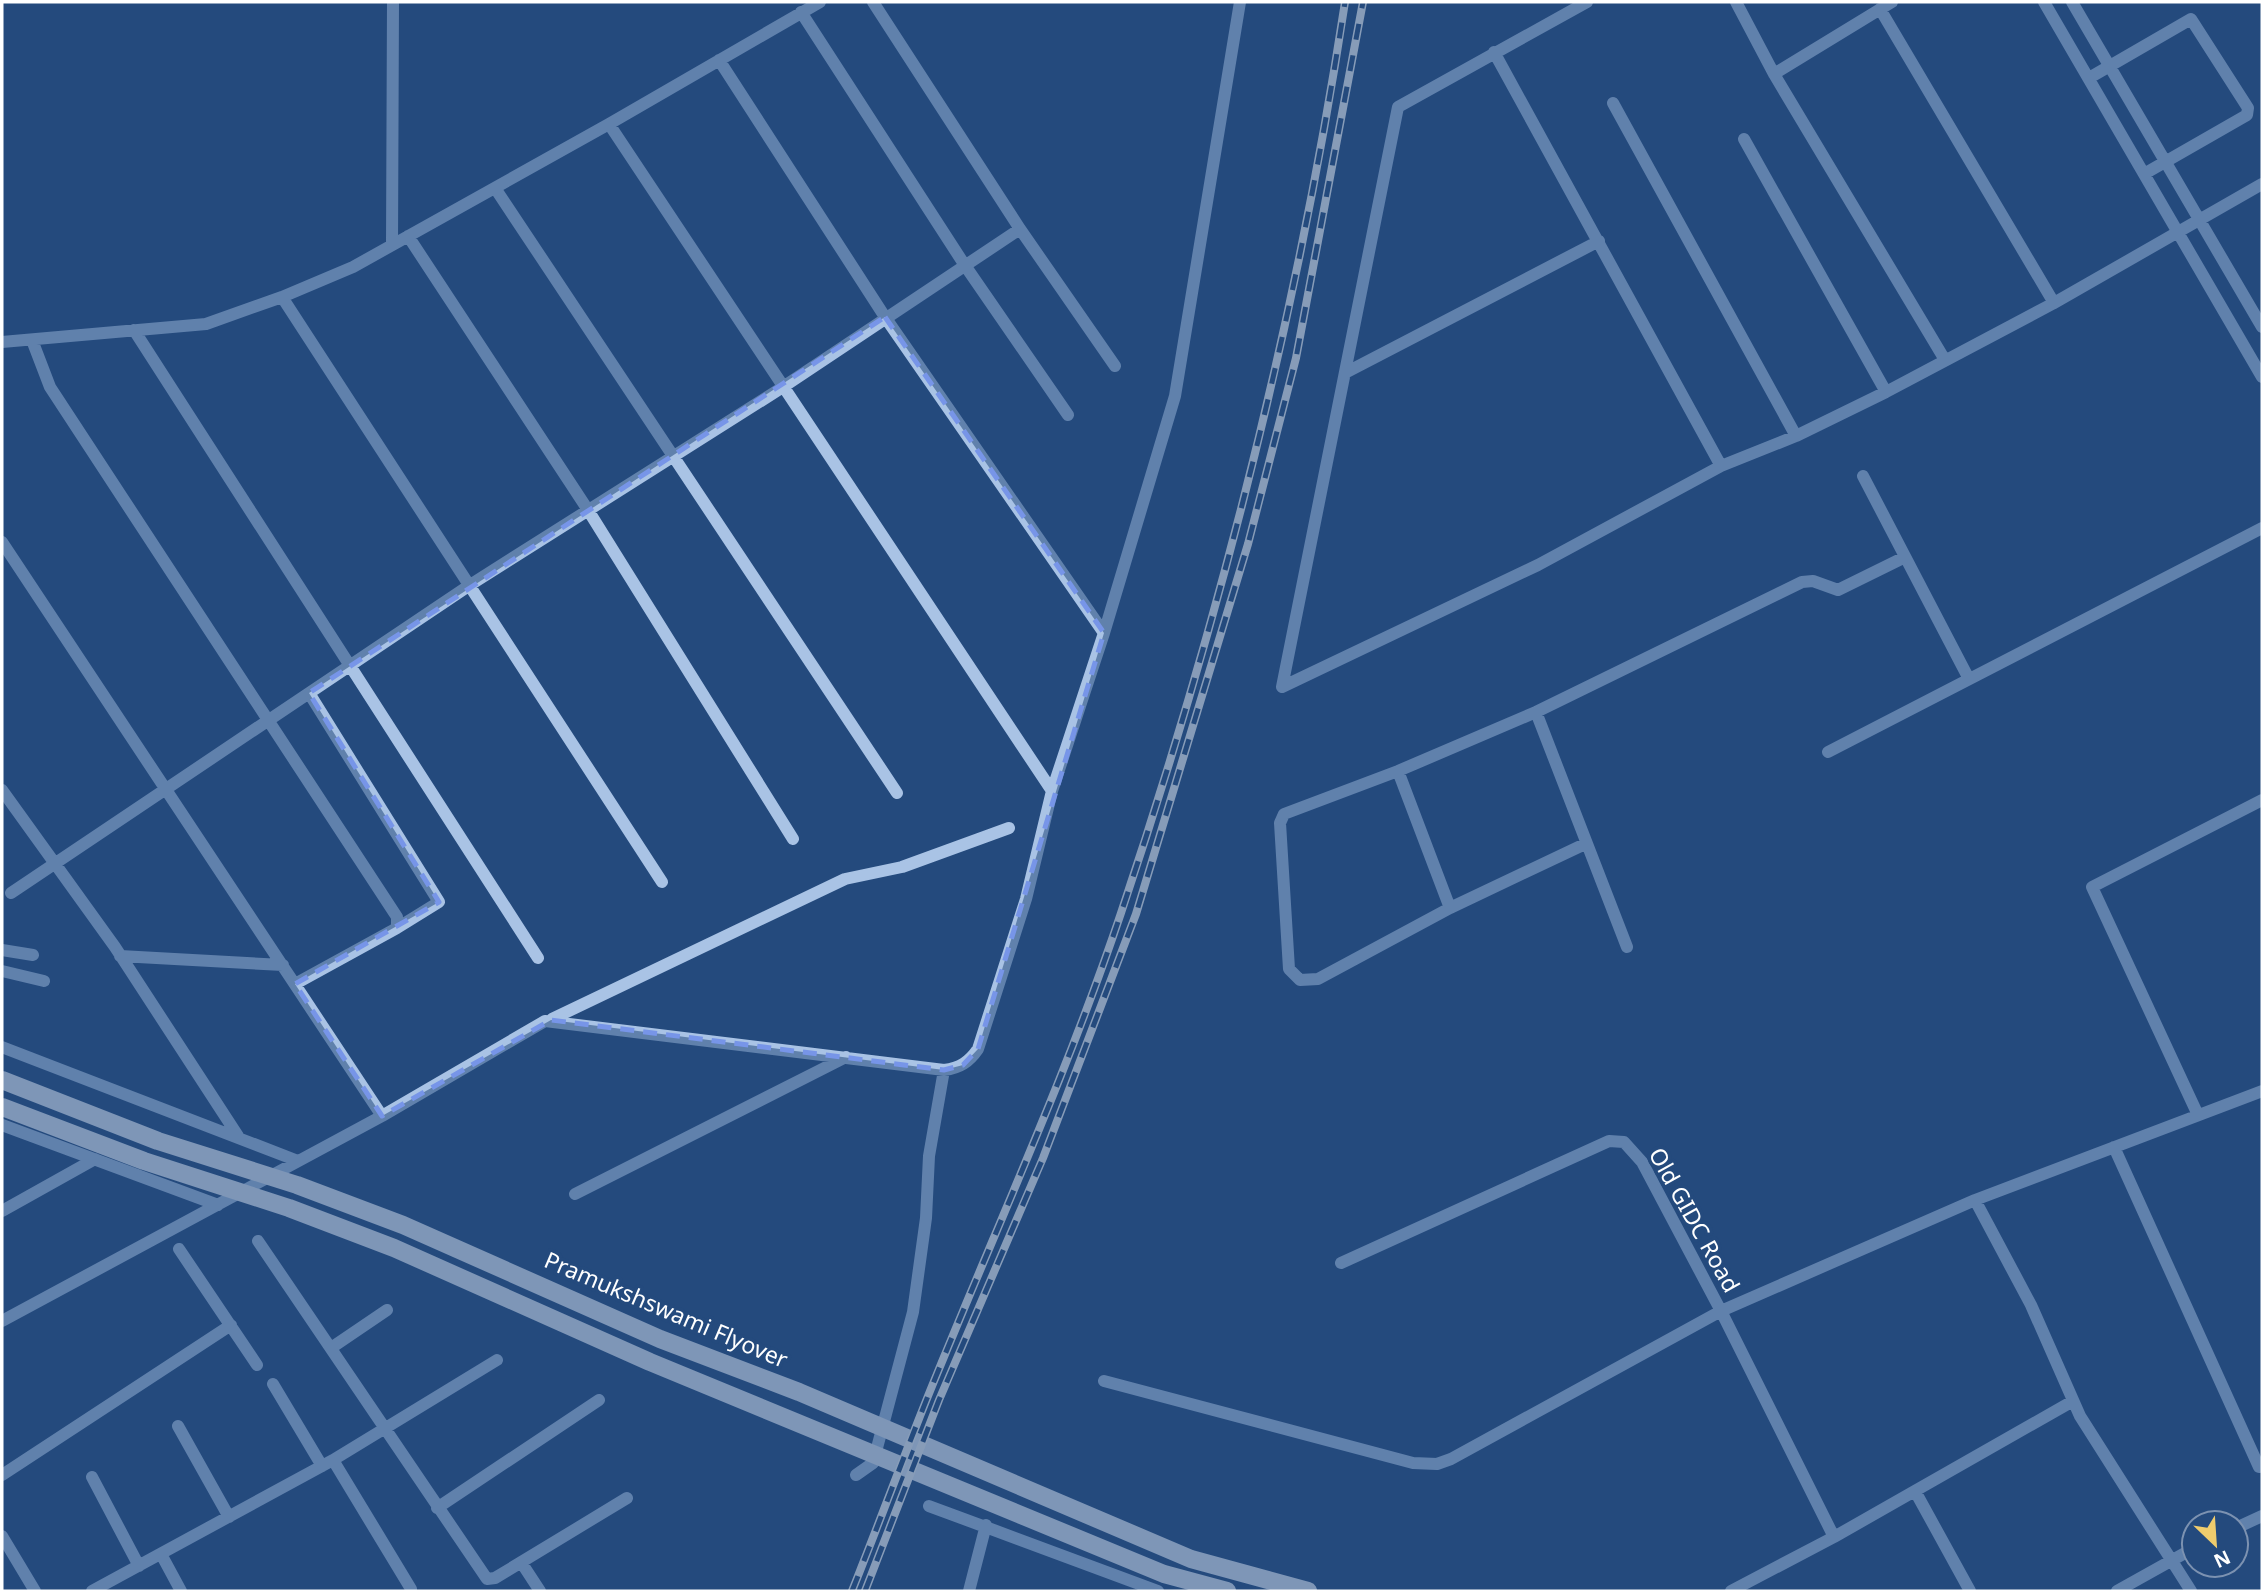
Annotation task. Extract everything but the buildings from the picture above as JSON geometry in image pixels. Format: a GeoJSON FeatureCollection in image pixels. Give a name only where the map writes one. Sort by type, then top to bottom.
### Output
{"type":"FeatureCollection","features":[{"type":"Feature","properties":{"kind":"main road","name":"Pramukshswami Flyover"},"geometry":{"type":"LineString","coordinates":[[2,1080],[158,1142],[297,1185],[403,1225],[660,1339],[799,1392],[1191,1559],[1308,1591]]}},
{"type":"Feature","properties":{"kind":"main road"},"geometry":{"type":"LineString","coordinates":[[2,1107],[144,1161],[289,1208],[394,1248],[650,1362],[1164,1574],[1227,1591]]}},
{"type":"Feature","properties":{"kind":"street"},"geometry":{"type":"LineString","coordinates":[[393,2],[393,244]]}},
{"type":"Feature","properties":{"kind":"street"},"geometry":{"type":"LineString","coordinates":[[2,342],[206,324],[282,298],[353,267],[610,124],[820,2]]}},
{"type":"Feature","properties":{"kind":"street"},"geometry":{"type":"LineString","coordinates":[[873,2],[1020,229],[1115,366]]}},
{"type":"Feature","properties":{"kind":"street"},"geometry":{"type":"LineString","coordinates":[[551,1020],[944,1070],[963,1065],[978,1049],[1026,900],[1052,791],[1104,633],[1175,396],[1240,2]]}},
{"type":"Feature","properties":{"kind":"street"},"geometry":{"type":"LineString","coordinates":[[1587,2],[1398,107],[1282,687],[1538,565],[1721,466],[1796,436],[1886,392],[2054,303],[2262,184]]}},
{"type":"Feature","properties":{"kind":"street"},"geometry":{"type":"LineString","coordinates":[[1736,2],[1774,75],[1945,360]]}},
{"type":"Feature","properties":{"kind":"street"},"geometry":{"type":"LineString","coordinates":[[1774,75],[1892,2]]}},
{"type":"Feature","properties":{"kind":"street"},"geometry":{"type":"LineString","coordinates":[[2044,2],[2262,377]]}},
{"type":"Feature","properties":{"kind":"street"},"geometry":{"type":"LineString","coordinates":[[2072,2],[2262,327]]}},
{"type":"Feature","properties":{"kind":"street"},"geometry":{"type":"LineString","coordinates":[[1880,9],[2054,303]]}},
{"type":"Feature","properties":{"kind":"street"},"geometry":{"type":"LineString","coordinates":[[801,12],[964,264],[1068,415]]}},
{"type":"Feature","properties":{"kind":"street"},"geometry":{"type":"LineString","coordinates":[[2089,78],[2191,19],[2248,108],[2246,115],[2144,174]]}},
{"type":"Feature","properties":{"kind":"street"},"geometry":{"type":"LineString","coordinates":[[1493,52],[1599,240],[1721,466]]}},
{"type":"Feature","properties":{"kind":"street"},"geometry":{"type":"LineString","coordinates":[[719,60],[886,317],[1104,633]]}},
{"type":"Feature","properties":{"kind":"street"},"geometry":{"type":"LineString","coordinates":[[1614,103],[1796,436]]}},
{"type":"Feature","properties":{"kind":"street"},"geometry":{"type":"LineString","coordinates":[[610,124],[1052,791]]}},
{"type":"Feature","properties":{"kind":"street"},"geometry":{"type":"LineString","coordinates":[[1744,139],[1886,392]]}},
{"type":"Feature","properties":{"kind":"street"},"geometry":{"type":"LineString","coordinates":[[495,188],[897,793]]}},
{"type":"Feature","properties":{"kind":"street"},"geometry":{"type":"LineString","coordinates":[[11,893],[470,585],[783,387],[1020,229]]}},
{"type":"Feature","properties":{"kind":"street"},"geometry":{"type":"LineString","coordinates":[[408,236],[589,510],[793,839]]}},
{"type":"Feature","properties":{"kind":"street"},"geometry":{"type":"LineString","coordinates":[[1345,373],[1599,240]]}},
{"type":"Feature","properties":{"kind":"street"},"geometry":{"type":"LineString","coordinates":[[282,298],[662,882]]}},
{"type":"Feature","properties":{"kind":"street"},"geometry":{"type":"LineString","coordinates":[[134,330],[538,958]]}},
{"type":"Feature","properties":{"kind":"street"},"geometry":{"type":"LineString","coordinates":[[32,340],[50,387],[394,910],[397,928]]}},
{"type":"Feature","properties":{"kind":"street"},"geometry":{"type":"LineString","coordinates":[[1863,476],[1903,558],[1969,679]]}},
{"type":"Feature","properties":{"kind":"street"},"geometry":{"type":"LineString","coordinates":[[1828,752],[2262,528]]}},
{"type":"Feature","properties":{"kind":"street"},"geometry":{"type":"LineString","coordinates":[[2,542],[382,1116]]}},
{"type":"Feature","properties":{"kind":"street"},"geometry":{"type":"LineString","coordinates":[[1585,844],[1450,908],[1318,979],[1300,980],[1289,969],[1281,818],[1290,811],[1398,771],[1536,712],[1802,582],[1813,581],[1838,590],[1903,558]]}},
{"type":"Feature","properties":{"kind":"street"},"geometry":{"type":"LineString","coordinates":[[295,984],[439,902],[309,693]]}},
{"type":"Feature","properties":{"kind":"street"},"geometry":{"type":"LineString","coordinates":[[1536,712],[1627,947]]}},
{"type":"Feature","properties":{"kind":"street"},"geometry":{"type":"LineString","coordinates":[[1398,771],[1450,908]]}},
{"type":"Feature","properties":{"kind":"street"},"geometry":{"type":"LineString","coordinates":[[2,790],[120,956],[238,1136]]}},
{"type":"Feature","properties":{"kind":"street"},"geometry":{"type":"LineString","coordinates":[[2198,1115],[2092,887],[2262,800]]}},
{"type":"Feature","properties":{"kind":"street"},"geometry":{"type":"LineString","coordinates":[[2,1321],[382,1116],[551,1020],[845,879],[902,867],[1009,828]]}},
{"type":"Feature","properties":{"kind":"street"},"geometry":{"type":"LineString","coordinates":[[2,950],[33,955]]}},
{"type":"Feature","properties":{"kind":"street"},"geometry":{"type":"LineString","coordinates":[[120,956],[283,965]]}},
{"type":"Feature","properties":{"kind":"street"},"geometry":{"type":"LineString","coordinates":[[2,971],[44,981]]}},
{"type":"Feature","properties":{"kind":"street"},"geometry":{"type":"LineString","coordinates":[[2,1047],[298,1161]]}},
{"type":"Feature","properties":{"kind":"street"},"geometry":{"type":"LineString","coordinates":[[575,1194],[846,1057]]}},
{"type":"Feature","properties":{"kind":"street"},"geometry":{"type":"LineString","coordinates":[[856,1475],[873,1463],[913,1312],[926,1218],[929,1156],[944,1070]]}},
{"type":"Feature","properties":{"kind":"street","name":"Old GIDC Road"},"geometry":{"type":"LineString","coordinates":[[1340,1263],[1608,1141],[1624,1142],[1642,1162],[1721,1311],[1975,1200],[2262,1091]]}},
{"type":"Feature","properties":{"kind":"street"},"geometry":{"type":"LineString","coordinates":[[2,1136],[8,1127],[218,1205]]}},
{"type":"Feature","properties":{"kind":"street"},"geometry":{"type":"LineString","coordinates":[[2114,1147],[2259,1467]]}},
{"type":"Feature","properties":{"kind":"street"},"geometry":{"type":"LineString","coordinates":[[2,1211],[95,1159]]}},
{"type":"Feature","properties":{"kind":"street"},"geometry":{"type":"LineString","coordinates":[[1975,1200],[2031,1305],[2073,1401],[2191,1591]]}},
{"type":"Feature","properties":{"kind":"street"},"geometry":{"type":"LineString","coordinates":[[258,1241],[487,1579],[495,1578],[627,1498]]}},
{"type":"Feature","properties":{"kind":"street"},"geometry":{"type":"LineString","coordinates":[[179,1249],[257,1365]]}},
{"type":"Feature","properties":{"kind":"street"},"geometry":{"type":"LineString","coordinates":[[331,1348],[387,1310]]}},
{"type":"Feature","properties":{"kind":"street"},"geometry":{"type":"LineString","coordinates":[[1104,1381],[1413,1463],[1437,1464],[1451,1459],[1721,1311],[1834,1537]]}},
{"type":"Feature","properties":{"kind":"street"},"geometry":{"type":"LineString","coordinates":[[4,1469],[231,1325]]}},
{"type":"Feature","properties":{"kind":"street"},"geometry":{"type":"LineString","coordinates":[[92,1591],[328,1463],[497,1360]]}},
{"type":"Feature","properties":{"kind":"street"},"geometry":{"type":"LineString","coordinates":[[273,1384],[411,1589]]}},
{"type":"Feature","properties":{"kind":"street"},"geometry":{"type":"LineString","coordinates":[[437,1508],[599,1400]]}},
{"type":"Feature","properties":{"kind":"street"},"geometry":{"type":"LineString","coordinates":[[1731,1591],[1834,1537],[2073,1401]]}},
{"type":"Feature","properties":{"kind":"street"},"geometry":{"type":"LineString","coordinates":[[178,1426],[229,1517]]}},
{"type":"Feature","properties":{"kind":"street"},"geometry":{"type":"LineString","coordinates":[[92,1477],[139,1566]]}},
{"type":"Feature","properties":{"kind":"street"},"geometry":{"type":"LineString","coordinates":[[1915,1491],[1970,1591]]}},
{"type":"Feature","properties":{"kind":"street"},"geometry":{"type":"LineString","coordinates":[[929,1506],[1158,1591]]}},
{"type":"Feature","properties":{"kind":"street"},"geometry":{"type":"LineString","coordinates":[[969,1591],[986,1525]]}},
{"type":"Feature","properties":{"kind":"street"},"geometry":{"type":"LineString","coordinates":[[2,1536],[35,1591]]}},
{"type":"Feature","properties":{"kind":"street"},"geometry":{"type":"LineString","coordinates":[[161,1554],[181,1591]]}},
{"type":"Feature","properties":{"kind":"street"},"geometry":{"type":"LineString","coordinates":[[2117,1591],[2180,1555]]}},
{"type":"Feature","properties":{"kind":"street"},"geometry":{"type":"LineString","coordinates":[[521,1562],[540,1591]]}},
{"type":"Feature","properties":{"kind":"highlighted area"},"geometry":{"type":"Polygon","coordinates":[[[885,317],[1104,633],[978,1049],[963,1065],[944,1070],[551,1020],[382,1116],[295,984],[439,902],[309,693],[885,317]]]}},
{"type":"Feature","properties":{"kind":"railway"},"geometry":{"type":"LineString","coordinates":[[852,1591],[928,1396],[1100,974],[1192,689],[1253,462],[1280,348],[1326,118],[1345,2]]}},
{"type":"Feature","properties":{"kind":"railway"},"geometry":{"type":"LineString","coordinates":[[865,1591],[939,1400],[1043,1158],[1136,914],[1248,544],[1296,358],[1363,2]]}}]}
